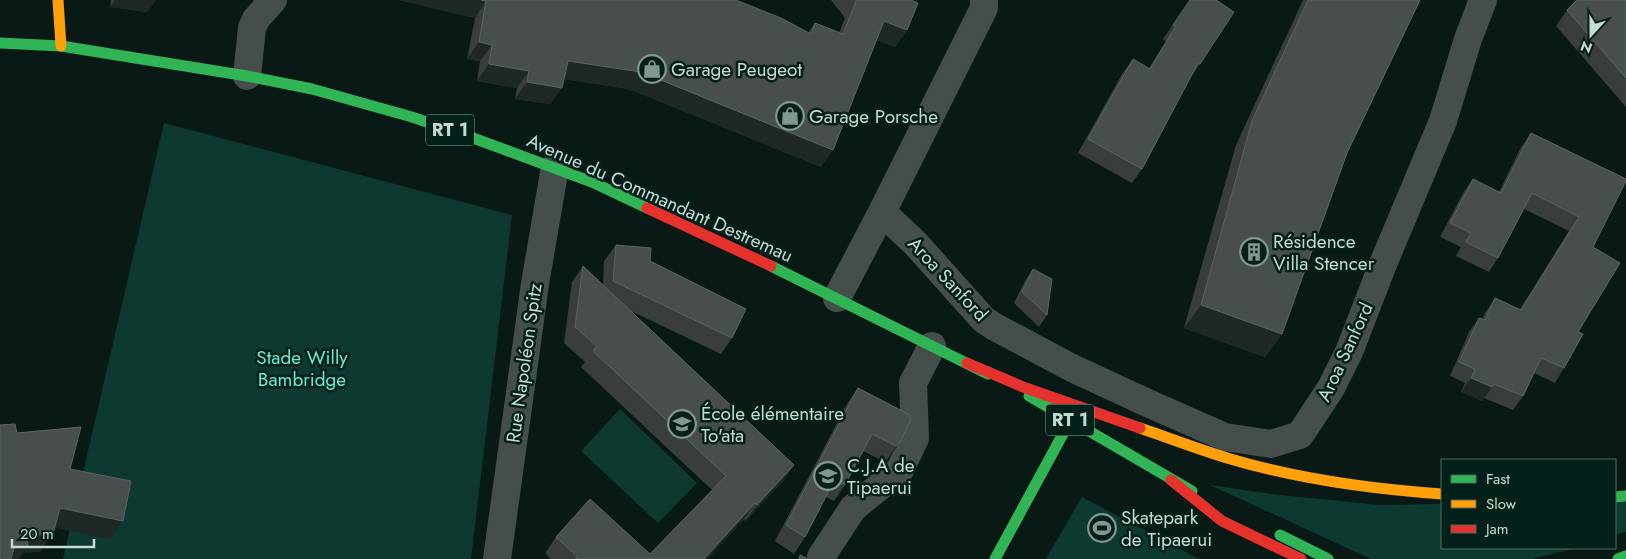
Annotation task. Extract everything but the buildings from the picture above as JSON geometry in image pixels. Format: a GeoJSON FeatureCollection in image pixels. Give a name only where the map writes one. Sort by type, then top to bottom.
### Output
{"type":"FeatureCollection","features":[{"type":"Feature","properties":{"kind":"main road"},"geometry":{"type":"LineString","coordinates":[[58,0],[62,46]]}},
{"type":"Feature","properties":{"kind":"main road","name":"RT 1"},"geometry":{"type":"LineString","coordinates":[[0,43],[62,46]]}},
{"type":"Feature","properties":{"kind":"main road","name":"Avenue du Commandant Destremau"},"geometry":{"type":"LineString","coordinates":[[62,46],[247,76],[312,89],[412,117],[482,140],[592,182],[837,298],[967,363]]}},
{"type":"Feature","properties":{"kind":"main road"},"geometry":{"type":"LineString","coordinates":[[967,363],[1023,387],[1227,458],[1278,471],[1350,484],[1395,491],[1441,494]]}},
{"type":"Feature","properties":{"kind":"main road","name":"RT 1"},"geometry":{"type":"LineString","coordinates":[[967,363],[1045,404],[1070,421],[1171,480],[1222,506]]}},
{"type":"Feature","properties":{"kind":"main road"},"geometry":{"type":"LineString","coordinates":[[995,559],[1070,421]]}},
{"type":"Feature","properties":{"kind":"main road"},"geometry":{"type":"LineString","coordinates":[[1171,480],[1222,521],[1301,559]]}},
{"type":"Feature","properties":{"kind":"main road"},"geometry":{"type":"LineString","coordinates":[[1273,531],[1328,559]]}},
{"type":"Feature","properties":{"kind":"main road"},"geometry":{"type":"LineString","coordinates":[[1618,559],[1626,556]]}},
{"type":"Feature","properties":{"kind":"street"},"geometry":{"type":"LineString","coordinates":[[247,76],[252,28],[256,19],[273,0]]}},
{"type":"Feature","properties":{"kind":"street"},"geometry":{"type":"LineString","coordinates":[[837,298],[984,8],[984,0]]}},
{"type":"Feature","properties":{"kind":"street","name":"Aroa Sanford"},"geometry":{"type":"LineString","coordinates":[[882,212],[916,244],[984,320],[1072,368],[1225,437],[1271,444],[1300,435],[1332,388],[1349,352],[1382,264],[1443,121],[1468,39],[1484,0]]}},
{"type":"Feature","properties":{"kind":"street","name":"Rue Napoléon Spitz"},"geometry":{"type":"LineString","coordinates":[[498,559],[535,284],[555,168]]}},
{"type":"Feature","properties":{"kind":"street"},"geometry":{"type":"LineString","coordinates":[[821,557],[853,508],[900,470],[915,438],[913,384],[932,346]]}},
{"type":"Feature","properties":{"kind":"green space","name":"Stade Willy Bambridge"},"geometry":{"type":"Polygon","coordinates":[[[164,123],[512,215],[471,559],[63,559],[164,123]]]}},
{"type":"Feature","properties":{"kind":"green space"},"geometry":{"type":"Polygon","coordinates":[[[620,409],[697,483],[658,523],[581,451],[620,409]]]}},
{"type":"Feature","properties":{"kind":"green space"},"geometry":{"type":"Polygon","coordinates":[[[1210,485],[1279,495],[1380,505],[1441,504],[1441,549],[1573,549],[1531,559],[1371,559],[1210,485]]]}},
{"type":"Feature","properties":{"kind":"green space","name":"Skatepark de Tipaerui"},"geometry":{"type":"Polygon","coordinates":[[[1082,497],[1199,559],[1046,559],[1082,497]]]}},
{"type":"Feature","properties":{"kind":"green space"},"geometry":{"type":"Polygon","coordinates":[[[1616,502],[1626,502],[1626,532],[1616,535],[1616,502]]]}},
{"type":"Feature","properties":{"kind":"traffic: fast"},"geometry":{"type":"LineString","coordinates":[[0,43],[61,46],[247,76],[312,89],[412,117],[465,135],[592,182],[647,208]]}},
{"type":"Feature","properties":{"kind":"traffic: fast"},"geometry":{"type":"LineString","coordinates":[[771,266],[988,374]]}},
{"type":"Feature","properties":{"kind":"traffic: fast"},"geometry":{"type":"LineString","coordinates":[[1029,396],[1192,491]]}},
{"type":"Feature","properties":{"kind":"traffic: fast"},"geometry":{"type":"LineString","coordinates":[[995,559],[1070,421]]}},
{"type":"Feature","properties":{"kind":"traffic: fast"},"geometry":{"type":"LineString","coordinates":[[1616,497],[1626,496]]}},
{"type":"Feature","properties":{"kind":"traffic: fast"},"geometry":{"type":"LineString","coordinates":[[1280,535],[1328,559]]}},
{"type":"Feature","properties":{"kind":"traffic: fast"},"geometry":{"type":"LineString","coordinates":[[1618,559],[1626,556]]}},
{"type":"Feature","properties":{"kind":"traffic: slow"},"geometry":{"type":"LineString","coordinates":[[58,0],[61,46]]}},
{"type":"Feature","properties":{"kind":"traffic: slow"},"geometry":{"type":"LineString","coordinates":[[1140,428],[1227,458],[1280,472],[1361,486],[1441,494]]}},
{"type":"Feature","properties":{"kind":"traffic: jam"},"geometry":{"type":"LineString","coordinates":[[647,208],[771,266]]}},
{"type":"Feature","properties":{"kind":"traffic: jam"},"geometry":{"type":"LineString","coordinates":[[967,363],[1023,387],[1140,428]]}},
{"type":"Feature","properties":{"kind":"traffic: jam"},"geometry":{"type":"LineString","coordinates":[[1171,480],[1222,521],[1301,559]]}},
{"type":"Feature","properties":{"kind":"place","name":"Garage Peugeot"},"geometry":{"type":"Point","coordinates":[652,69]}},
{"type":"Feature","properties":{"kind":"place","name":"Garage Porsche"},"geometry":{"type":"Point","coordinates":[790,116]}},
{"type":"Feature","properties":{"kind":"place","name":"Résidence Villa Stencer"},"geometry":{"type":"Point","coordinates":[1254,252]}},
{"type":"Feature","properties":{"kind":"place","name":"École élémentaire To'ata"},"geometry":{"type":"Point","coordinates":[682,424]}},
{"type":"Feature","properties":{"kind":"place","name":"C.J.A de Tipaerui"},"geometry":{"type":"Point","coordinates":[828,476]}},
{"type":"Feature","properties":{"kind":"place","name":"Skatepark de Tipaerui"},"geometry":{"type":"Point","coordinates":[1102,528]}}]}
